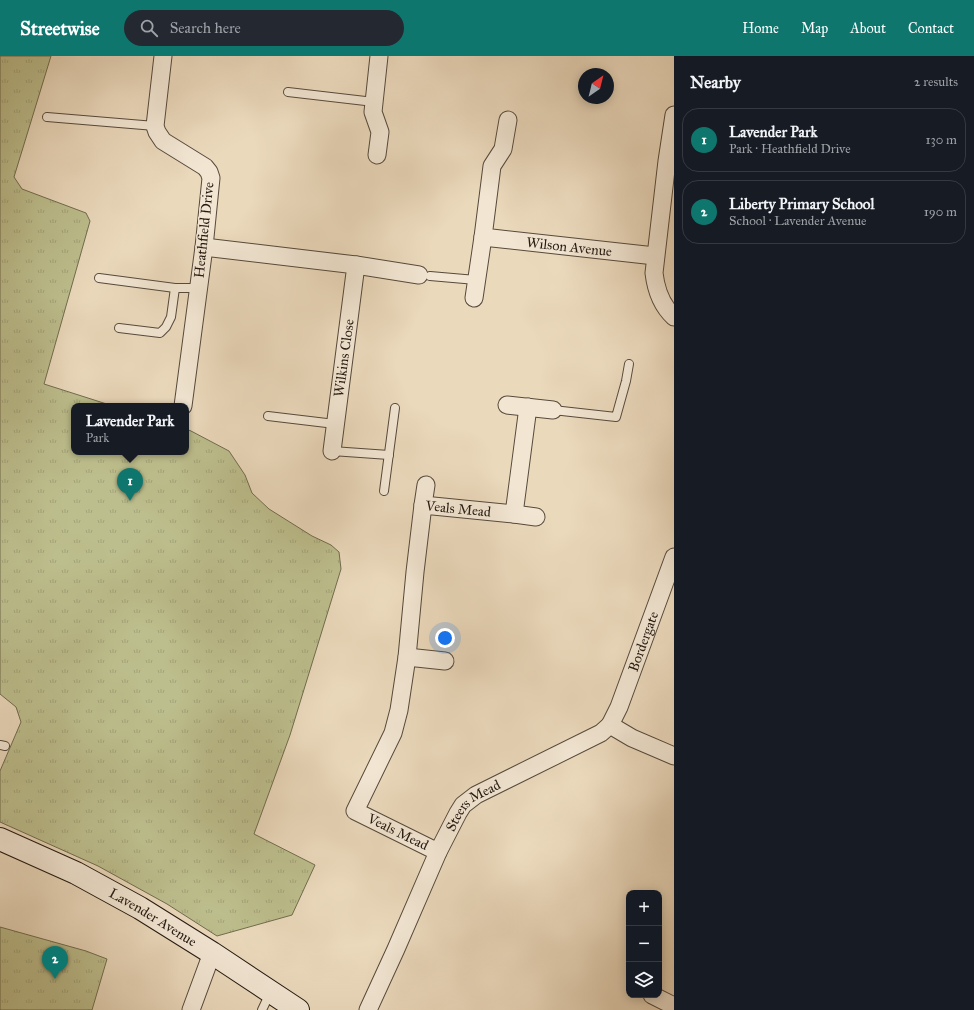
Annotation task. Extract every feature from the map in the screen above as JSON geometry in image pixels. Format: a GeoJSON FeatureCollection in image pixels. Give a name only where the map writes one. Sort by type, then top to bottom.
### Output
{"type":"FeatureCollection","features":[{"type":"Feature","properties":{"kind":"street"},"geometry":{"type":"LineString","coordinates":[[155,126],[163,56]]}},
{"type":"Feature","properties":{"kind":"street"},"geometry":{"type":"LineString","coordinates":[[377,155],[380,132],[373,112],[379,56]]}},
{"type":"Feature","properties":{"kind":"street"},"geometry":{"type":"LineString","coordinates":[[674,115],[654,273],[658,294],[662,302],[674,317]]}},
{"type":"Feature","properties":{"kind":"street"},"geometry":{"type":"LineString","coordinates":[[474,298],[492,166],[503,149],[508,120]]}},
{"type":"Feature","properties":{"kind":"street","name":"Heathfield Drive"},"geometry":{"type":"LineString","coordinates":[[155,126],[163,141],[205,167],[211,178],[204,247],[183,403]]}},
{"type":"Feature","properties":{"kind":"street","name":"Wilson Avenue"},"geometry":{"type":"LineString","coordinates":[[483,238],[655,256]]}},
{"type":"Feature","properties":{"kind":"street"},"geometry":{"type":"LineString","coordinates":[[204,247],[356,265],[424,275]]}},
{"type":"Feature","properties":{"kind":"street","name":"Wilkins Close"},"geometry":{"type":"LineString","coordinates":[[332,451],[356,265]]}},
{"type":"Feature","properties":{"kind":"street"},"geometry":{"type":"LineString","coordinates":[[507,405],[553,410]]}},
{"type":"Feature","properties":{"kind":"street"},"geometry":{"type":"LineString","coordinates":[[514,514],[528,407]]}},
{"type":"Feature","properties":{"kind":"street"},"geometry":{"type":"LineString","coordinates":[[424,504],[426,485]]}},
{"type":"Feature","properties":{"kind":"street","name":"Veals Mead"},"geometry":{"type":"LineString","coordinates":[[438,852],[355,811],[393,733],[399,710],[407,657],[415,572],[424,504],[536,517]]}},
{"type":"Feature","properties":{"kind":"street","name":"Bordergate"},"geometry":{"type":"LineString","coordinates":[[610,725],[621,700],[674,557]]}},
{"type":"Feature","properties":{"kind":"street"},"geometry":{"type":"LineString","coordinates":[[407,657],[445,661]]}},
{"type":"Feature","properties":{"kind":"street"},"geometry":{"type":"LineString","coordinates":[[610,725],[632,738],[674,756]]}},
{"type":"Feature","properties":{"kind":"street","name":"Steers Mead"},"geometry":{"type":"LineString","coordinates":[[368,1010],[438,852],[463,805],[476,795],[601,733],[610,725]]}},
{"type":"Feature","properties":{"kind":"street","name":"Lavender Avenue"},"geometry":{"type":"LineString","coordinates":[[0,839],[76,873],[140,908],[212,953],[266,1001],[298,1010]]}},
{"type":"Feature","properties":{"kind":"street"},"geometry":{"type":"LineString","coordinates":[[191,1010],[212,953]]}},
{"type":"Feature","properties":{"kind":"street"},"geometry":{"type":"LineString","coordinates":[[658,998],[674,1006]]}},
{"type":"Feature","properties":{"kind":"lane"},"geometry":{"type":"LineString","coordinates":[[288,92],[374,102]]}},
{"type":"Feature","properties":{"kind":"lane"},"geometry":{"type":"LineString","coordinates":[[47,117],[155,126]]}},
{"type":"Feature","properties":{"kind":"lane"},"geometry":{"type":"LineString","coordinates":[[424,275],[476,280]]}},
{"type":"Feature","properties":{"kind":"lane"},"geometry":{"type":"LineString","coordinates":[[99,278],[175,288],[198,288]]}},
{"type":"Feature","properties":{"kind":"lane"},"geometry":{"type":"LineString","coordinates":[[119,328],[160,333],[166,327],[171,317],[175,288]]}},
{"type":"Feature","properties":{"kind":"lane"},"geometry":{"type":"LineString","coordinates":[[553,410],[616,417],[629,364]]}},
{"type":"Feature","properties":{"kind":"lane"},"geometry":{"type":"LineString","coordinates":[[384,491],[395,408]]}},
{"type":"Feature","properties":{"kind":"lane"},"geometry":{"type":"LineString","coordinates":[[268,416],[335,424]]}},
{"type":"Feature","properties":{"kind":"lane"},"geometry":{"type":"LineString","coordinates":[[332,451],[389,455]]}},
{"type":"Feature","properties":{"kind":"green space"},"geometry":{"type":"Polygon","coordinates":[[[0,56],[51,56],[14,177],[22,189],[86,213],[90,221],[44,384],[104,403],[71,403],[71,455],[189,455],[189,430],[229,451],[245,475],[252,493],[269,509],[312,536],[331,545],[339,552],[341,569],[290,735],[254,834],[315,865],[292,915],[217,936],[167,904],[98,866],[0,822],[0,771],[21,722],[16,707],[0,694],[0,56]]]}},
{"type":"Feature","properties":{"kind":"green space"},"geometry":{"type":"Polygon","coordinates":[[[0,927],[86,951],[107,959],[92,1010],[0,1010],[0,927]]]}},
{"type":"Feature","properties":{"kind":"place","name":"Lavender Park"},"geometry":{"type":"Point","coordinates":[130,501]}},
{"type":"Feature","properties":{"kind":"place","name":"Liberty Primary School"},"geometry":{"type":"Point","coordinates":[55,979]}}]}
